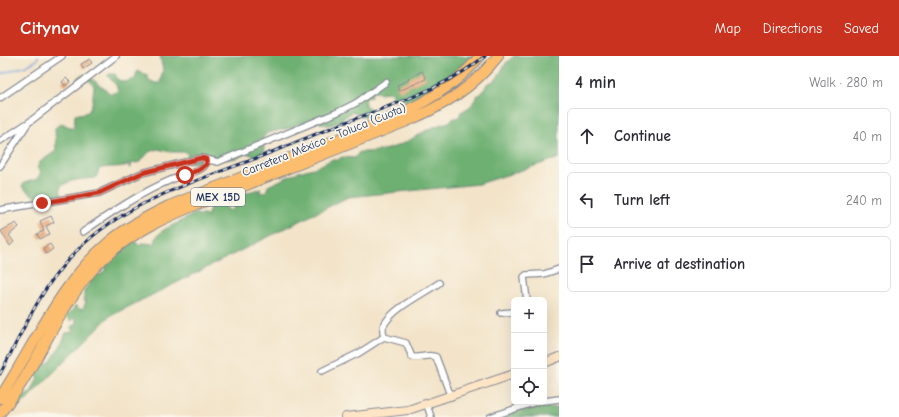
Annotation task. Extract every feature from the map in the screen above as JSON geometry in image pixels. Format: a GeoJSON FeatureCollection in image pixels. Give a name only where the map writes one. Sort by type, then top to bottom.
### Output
{"type":"FeatureCollection","features":[{"type":"Feature","properties":{"kind":"highway","name":"Carretera México - Toluca (Cuota)"},"geometry":{"type":"LineString","coordinates":[[0,398],[66,290],[82,268],[120,233],[143,218],[169,206],[348,135],[424,101],[455,81],[480,56]]}},
{"type":"Feature","properties":{"kind":"highway","name":"Carretera México - Toluca (Cuota)"},"geometry":{"type":"LineString","coordinates":[[0,413],[29,370],[72,297],[84,280],[107,256],[126,241],[170,216],[407,121],[438,107],[464,91],[487,70],[498,56]]}},
{"type":"Feature","properties":{"kind":"street"},"geometry":{"type":"LineString","coordinates":[[0,98],[62,56]]}},
{"type":"Feature","properties":{"kind":"street"},"geometry":{"type":"LineString","coordinates":[[0,141],[28,123],[116,56]]}},
{"type":"Feature","properties":{"kind":"street"},"geometry":{"type":"LineString","coordinates":[[0,210],[99,193],[142,173],[201,158],[206,159],[207,161],[218,162],[325,118],[356,103],[386,82]]}},
{"type":"Feature","properties":{"kind":"street"},"geometry":{"type":"LineString","coordinates":[[0,166],[28,123]]}},
{"type":"Feature","properties":{"kind":"street"},"geometry":{"type":"LineString","coordinates":[[83,232],[135,197],[199,170],[206,165],[207,161]]}},
{"type":"Feature","properties":{"kind":"street"},"geometry":{"type":"LineString","coordinates":[[526,297],[524,277],[526,275],[544,274],[559,269]]}},
{"type":"Feature","properties":{"kind":"street"},"geometry":{"type":"LineString","coordinates":[[384,337],[384,325],[397,310],[438,283]]}},
{"type":"Feature","properties":{"kind":"street"},"geometry":{"type":"LineString","coordinates":[[501,313],[511,312]]}},
{"type":"Feature","properties":{"kind":"street"},"geometry":{"type":"LineString","coordinates":[[322,370],[359,352],[384,337],[405,342],[412,357],[414,358],[431,355],[436,357],[451,397]]}},
{"type":"Feature","properties":{"kind":"street"},"geometry":{"type":"LineString","coordinates":[[547,362],[559,357]]}},
{"type":"Feature","properties":{"kind":"street"},"geometry":{"type":"LineString","coordinates":[[346,417],[408,410],[451,397],[511,375]]}},
{"type":"Feature","properties":{"kind":"street"},"geometry":{"type":"LineString","coordinates":[[547,401],[559,399]]}},
{"type":"Feature","properties":{"kind":"street"},"geometry":{"type":"LineString","coordinates":[[427,404],[431,417]]}},
{"type":"Feature","properties":{"kind":"street"},"geometry":{"type":"LineString","coordinates":[[490,417],[527,405]]}},
{"type":"Feature","properties":{"kind":"green space"},"geometry":{"type":"Polygon","coordinates":[[[160,56],[476,56],[449,80],[441,83],[430,92],[423,93],[409,101],[392,99],[392,94],[389,92],[379,93],[373,90],[371,96],[365,99],[365,107],[370,109],[370,114],[364,117],[352,112],[332,125],[320,123],[318,119],[297,124],[294,127],[267,133],[263,138],[264,149],[262,154],[254,156],[246,153],[233,159],[211,159],[191,163],[186,158],[188,155],[186,152],[170,152],[158,149],[149,152],[140,162],[131,164],[131,168],[129,168],[129,164],[103,168],[99,169],[96,178],[76,180],[67,183],[60,188],[61,195],[58,197],[47,196],[42,202],[22,187],[24,183],[37,179],[41,172],[37,168],[40,162],[56,151],[55,128],[62,123],[69,127],[74,127],[75,115],[88,112],[92,104],[94,86],[90,81],[92,80],[80,82],[77,80],[78,77],[86,74],[111,94],[118,91],[116,85],[108,76],[109,74],[115,74],[118,80],[125,82],[135,79],[137,71],[147,75],[149,80],[155,83],[160,83],[163,70],[160,56]]]}},
{"type":"Feature","properties":{"kind":"green space"},"geometry":{"type":"Polygon","coordinates":[[[514,56],[559,56],[559,158],[479,184],[348,197],[110,316],[18,408],[13,409],[22,397],[32,391],[38,377],[36,370],[51,361],[60,347],[66,333],[73,332],[71,327],[77,324],[75,318],[71,321],[66,316],[73,310],[75,305],[79,309],[83,309],[86,302],[84,301],[84,291],[95,275],[102,274],[105,270],[105,262],[123,246],[136,242],[138,245],[143,243],[155,244],[156,237],[162,231],[196,213],[198,215],[208,215],[210,207],[224,205],[230,211],[243,194],[261,189],[259,193],[266,192],[268,186],[298,172],[317,167],[333,159],[336,161],[342,157],[355,158],[359,152],[382,150],[397,146],[429,129],[449,122],[452,119],[459,117],[461,112],[471,106],[477,96],[483,92],[487,84],[496,80],[506,63],[514,56]]]}},
{"type":"Feature","properties":{"kind":"green space"},"geometry":{"type":"Polygon","coordinates":[[[559,407],[559,417],[506,417],[516,409],[559,407]]]}},
{"type":"Feature","properties":{"kind":"building"},"geometry":{"type":"Polygon","coordinates":[[[90,59],[92,63],[83,69],[81,64],[90,59]]]}},
{"type":"Feature","properties":{"kind":"building"},"geometry":{"type":"Polygon","coordinates":[[[422,71],[426,79],[399,91],[397,85],[409,80],[408,79],[422,71]]]}},
{"type":"Feature","properties":{"kind":"building"},"geometry":{"type":"Polygon","coordinates":[[[66,78],[70,82],[65,86],[62,82],[66,78]]]}},
{"type":"Feature","properties":{"kind":"building"},"geometry":{"type":"Polygon","coordinates":[[[51,216],[54,222],[46,226],[50,234],[40,239],[37,234],[44,231],[40,221],[51,216]]]}},
{"type":"Feature","properties":{"kind":"building"},"geometry":{"type":"Polygon","coordinates":[[[16,223],[19,227],[9,235],[14,242],[10,246],[1,231],[16,223]]]}},
{"type":"Feature","properties":{"kind":"building"},"geometry":{"type":"Polygon","coordinates":[[[50,244],[53,249],[46,254],[43,248],[50,244]]]}},
{"type":"Feature","properties":{"kind":"waterway"},"geometry":{"type":"LineString","coordinates":[[0,74],[26,66],[37,60],[38,56]]}},
{"type":"Feature","properties":{"kind":"railway"},"geometry":{"type":"LineString","coordinates":[[0,374],[39,300],[57,273],[87,241],[108,225],[131,210],[179,187],[438,86],[470,67],[485,56]]}},
{"type":"Feature","properties":{"kind":"route"},"geometry":{"type":"LineString","coordinates":[[42,203],[99,193],[142,173],[201,158],[206,159],[207,164],[204,167],[185,175]]}}]}
